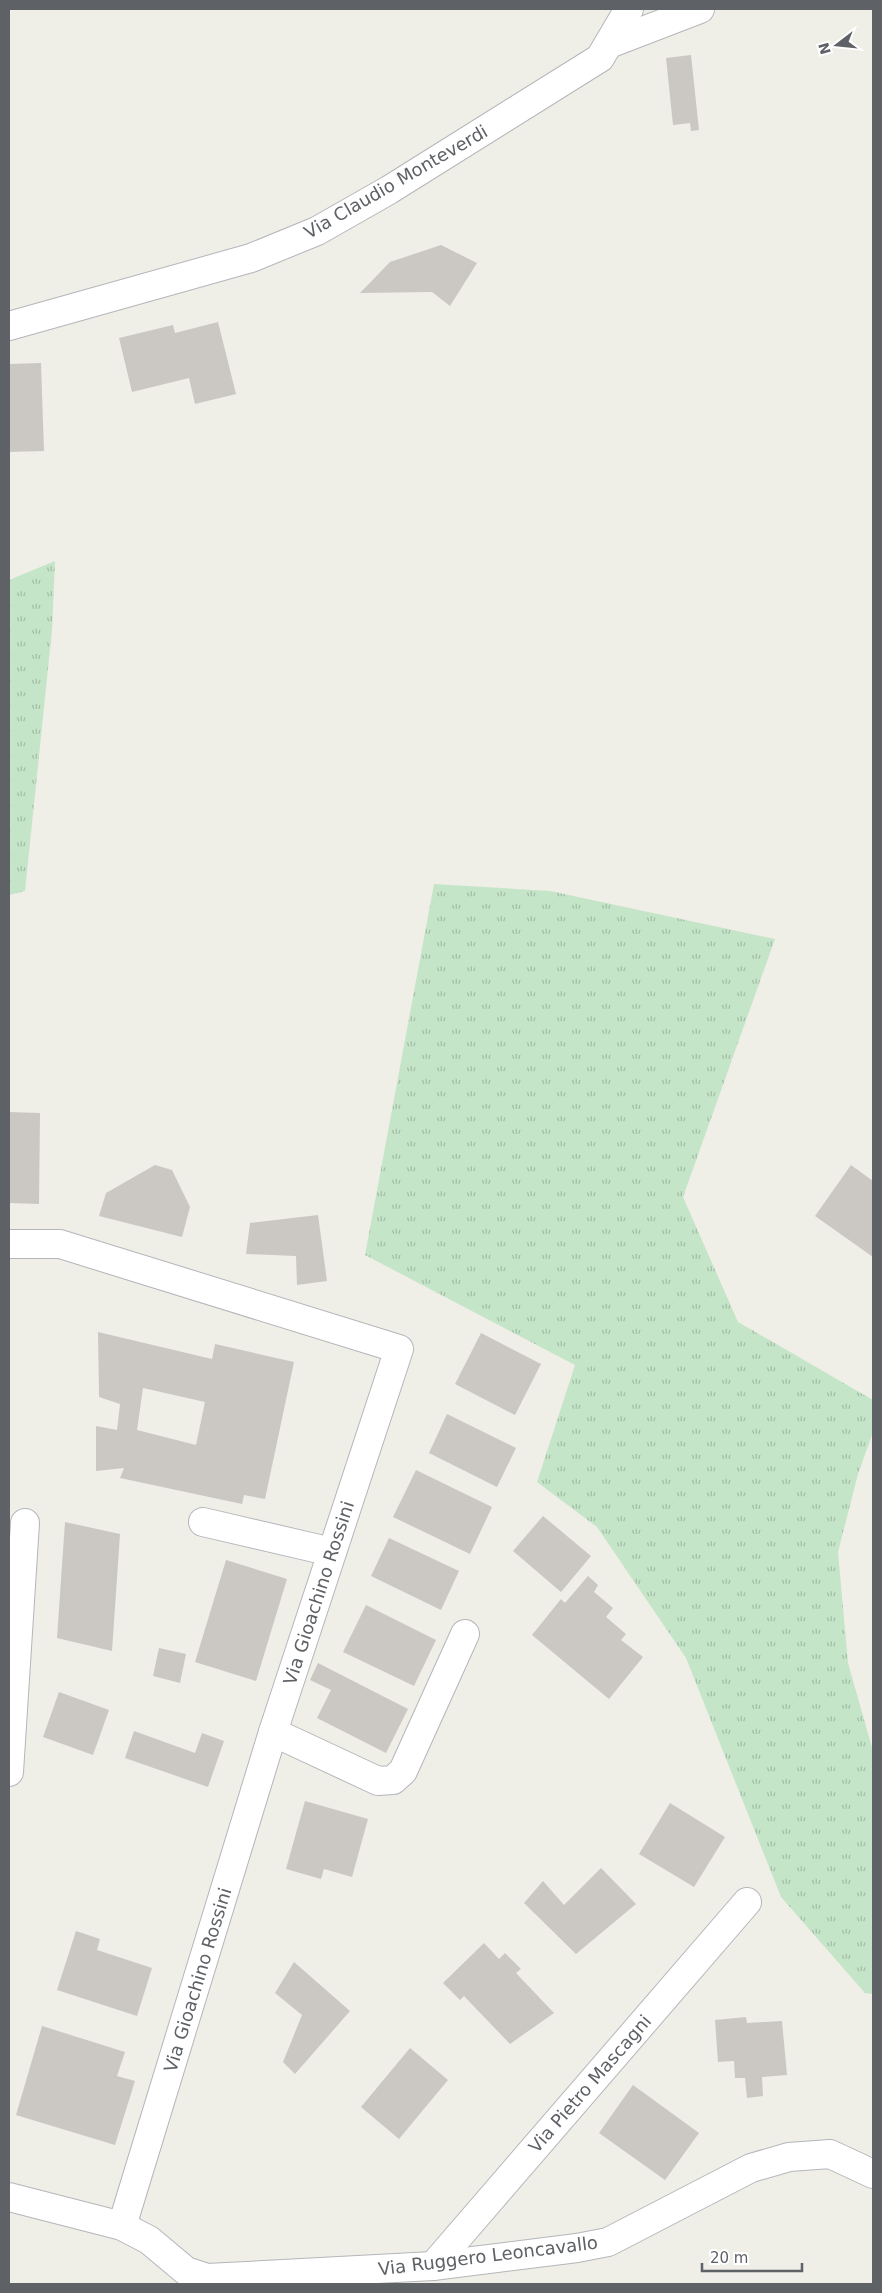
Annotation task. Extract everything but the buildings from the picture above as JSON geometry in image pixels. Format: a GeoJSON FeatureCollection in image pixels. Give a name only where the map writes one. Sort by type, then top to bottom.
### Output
{"type":"FeatureCollection","features":[{"type":"Feature","properties":{"kind":"street","name":"Via Claudio Monteverdi"},"geometry":{"type":"LineString","coordinates":[[9,326],[251,258],[317,231],[389,190],[600,58],[629,9]]}},
{"type":"Feature","properties":{"kind":"street"},"geometry":{"type":"LineString","coordinates":[[609,44],[700,9]]}},
{"type":"Feature","properties":{"kind":"street","name":"Via Gioachino Rossini"},"geometry":{"type":"LineString","coordinates":[[9,1244],[60,1244],[399,1349],[274,1732],[122,2226]]}},
{"type":"Feature","properties":{"kind":"street"},"geometry":{"type":"LineString","coordinates":[[204,1522],[332,1552]]}},
{"type":"Feature","properties":{"kind":"street"},"geometry":{"type":"LineString","coordinates":[[9,1772],[25,1523]]}},
{"type":"Feature","properties":{"kind":"street"},"geometry":{"type":"LineString","coordinates":[[274,1732],[378,1781],[393,1780],[403,1771],[465,1634]]}},
{"type":"Feature","properties":{"kind":"street","name":"Via Pietro Mascagni"},"geometry":{"type":"LineString","coordinates":[[433,2266],[747,1902]]}},
{"type":"Feature","properties":{"kind":"street","name":"Via Ruggero Leoncavallo"},"geometry":{"type":"LineString","coordinates":[[9,2197],[122,2226],[149,2240],[170,2272],[186,2271],[207,2278],[433,2266],[577,2248],[608,2242],[751,2168],[789,2157],[830,2154],[873,2174]]}},
{"type":"Feature","properties":{"kind":"green space"},"geometry":{"type":"Polygon","coordinates":[[[55,561],[52,630],[25,891],[9,895],[9,580],[55,561]]]}},
{"type":"Feature","properties":{"kind":"green space"},"geometry":{"type":"Polygon","coordinates":[[[434,884],[550,891],[775,939],[683,1197],[738,1322],[873,1400],[873,1432],[858,1474],[838,1552],[848,1663],[873,1751],[873,1994],[865,1993],[781,1897],[686,1658],[597,1527],[537,1482],[575,1365],[365,1255],[434,884]]]}}]}
